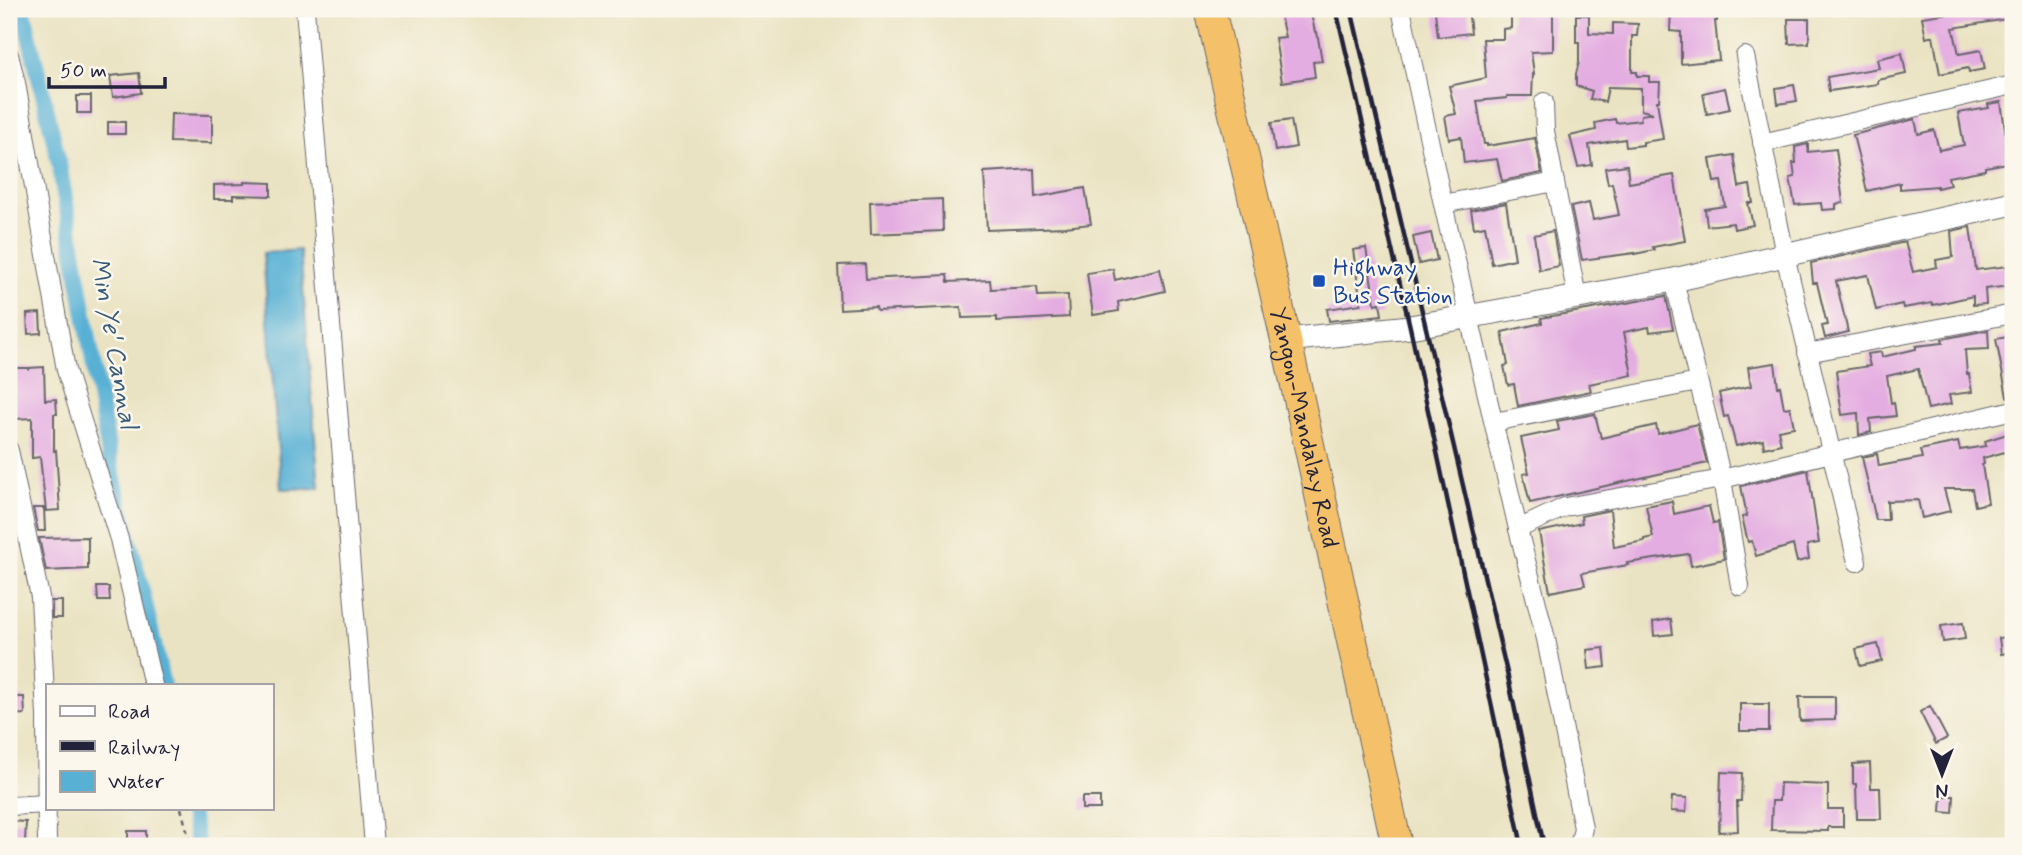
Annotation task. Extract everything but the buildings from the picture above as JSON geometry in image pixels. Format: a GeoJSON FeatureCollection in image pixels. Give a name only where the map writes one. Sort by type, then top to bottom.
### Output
{"type":"FeatureCollection","features":[{"type":"Feature","properties":{"kind":"highway","name":"Yangon-Mandalay Road"},"geometry":{"type":"LineString","coordinates":[[1210,9],[1397,846]]}},
{"type":"Feature","properties":{"kind":"street"},"geometry":{"type":"LineString","coordinates":[[304,9],[374,846]]}},
{"type":"Feature","properties":{"kind":"street"},"geometry":{"type":"LineString","coordinates":[[1401,9],[1443,204],[1546,639],[1583,828],[1578,846]]}},
{"type":"Feature","properties":{"kind":"street"},"geometry":{"type":"LineString","coordinates":[[9,55],[66,370],[119,539],[153,684]]}},
{"type":"Feature","properties":{"kind":"street"},"geometry":{"type":"LineString","coordinates":[[1745,56],[1784,255],[1857,562]]}},
{"type":"Feature","properties":{"kind":"street"},"geometry":{"type":"LineString","coordinates":[[1762,143],[2013,85]]}},
{"type":"Feature","properties":{"kind":"street"},"geometry":{"type":"LineString","coordinates":[[1544,102],[1545,131],[1577,297]]}},
{"type":"Feature","properties":{"kind":"street"},"geometry":{"type":"LineString","coordinates":[[1443,204],[1555,183]]}},
{"type":"Feature","properties":{"kind":"street"},"geometry":{"type":"LineString","coordinates":[[1286,340],[1410,327],[1674,280],[2013,203]]}},
{"type":"Feature","properties":{"kind":"street"},"geometry":{"type":"LineString","coordinates":[[1674,280],[1722,479],[1740,586]]}},
{"type":"Feature","properties":{"kind":"street"},"geometry":{"type":"LineString","coordinates":[[1807,353],[2013,314]]}},
{"type":"Feature","properties":{"kind":"street"},"geometry":{"type":"LineString","coordinates":[[1494,422],[1698,382]]}},
{"type":"Feature","properties":{"kind":"street"},"geometry":{"type":"LineString","coordinates":[[1518,529],[1565,506],[1722,479],[2013,410]]}},
{"type":"Feature","properties":{"kind":"street"},"geometry":{"type":"LineString","coordinates":[[9,450],[40,597],[46,715]]}},
{"type":"Feature","properties":{"kind":"street"},"geometry":{"type":"LineString","coordinates":[[9,806],[46,804]]}},
{"type":"Feature","properties":{"kind":"street"},"geometry":{"type":"LineString","coordinates":[[47,810],[47,846]]}},
{"type":"Feature","properties":{"kind":"path"},"geometry":{"type":"LineString","coordinates":[[182,810],[191,846]]}},
{"type":"Feature","properties":{"kind":"water"},"geometry":{"type":"Polygon","coordinates":[[[300,250],[319,488],[281,489],[263,253],[300,250]]]}},
{"type":"Feature","properties":{"kind":"waterway","name":"Min Ye' Cannal"},"geometry":{"type":"LineString","coordinates":[[23,9],[58,158],[112,472],[163,684]]}},
{"type":"Feature","properties":{"kind":"waterway","name":"Min Ye' Cannal"},"geometry":{"type":"LineString","coordinates":[[190,810],[198,846]]}},
{"type":"Feature","properties":{"kind":"railway"},"geometry":{"type":"LineString","coordinates":[[1336,9],[1410,327],[1522,846]]}},
{"type":"Feature","properties":{"kind":"railway"},"geometry":{"type":"LineString","coordinates":[[1351,9],[1508,677],[1544,846]]}},
{"type":"Feature","properties":{"kind":"place","name":"Highway Bus Station"},"geometry":{"type":"Point","coordinates":[1319,281]}}]}
